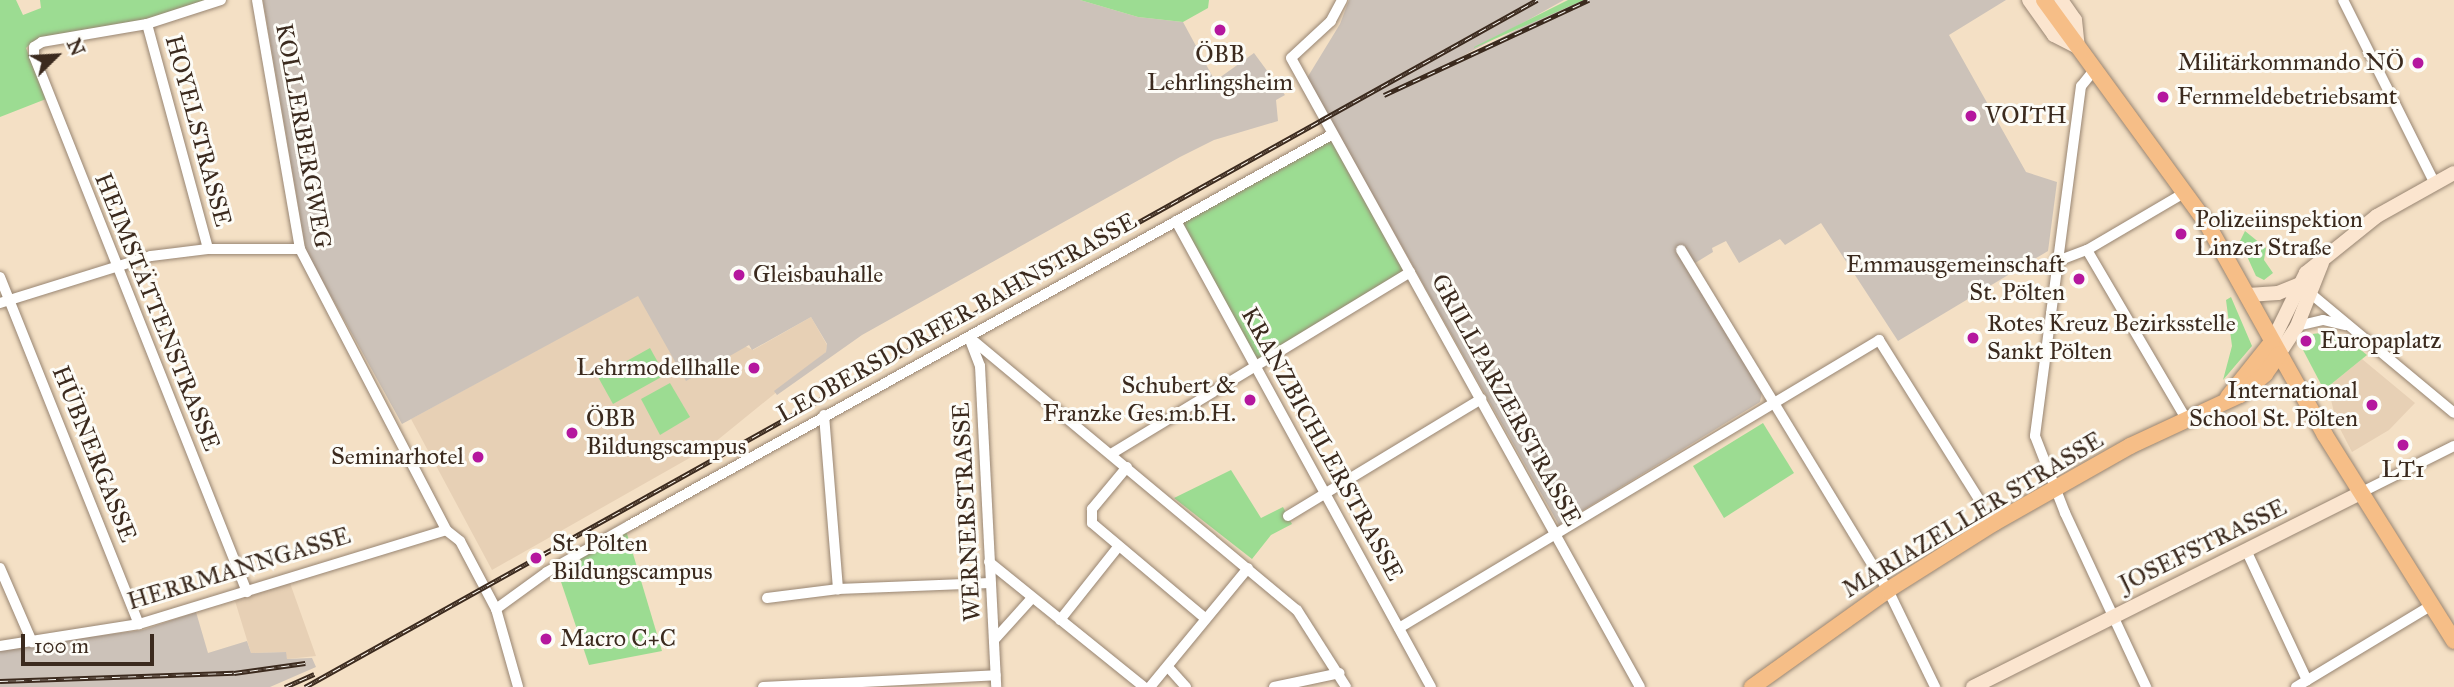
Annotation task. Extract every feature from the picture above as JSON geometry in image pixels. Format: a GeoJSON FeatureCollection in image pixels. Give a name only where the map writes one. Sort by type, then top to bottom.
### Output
{"type":"FeatureCollection","features":[{"type":"Feature","properties":{"kind":"main road"},"geometry":{"type":"LineString","coordinates":[[2044,0],[2186,192],[2248,295],[2360,493],[2454,641]]}},
{"type":"Feature","properties":{"kind":"main road","name":"MARIAZELLER STRASSE"},"geometry":{"type":"LineString","coordinates":[[1752,687],[1888,590],[2054,488],[2183,414],[2254,385],[2276,348]]}},
{"type":"Feature","properties":{"kind":"street"},"geometry":{"type":"LineString","coordinates":[[146,24],[221,0]]}},
{"type":"Feature","properties":{"kind":"street","name":"KOLLERBERGWEG"},"geometry":{"type":"LineString","coordinates":[[257,0],[300,249],[446,530],[460,541],[496,609],[518,687]]}},
{"type":"Feature","properties":{"kind":"street","name":"GRILLPARZERSTRASSE"},"geometry":{"type":"LineString","coordinates":[[1342,0],[1331,21],[1291,58],[1558,533],[1640,687]]}},
{"type":"Feature","properties":{"kind":"street"},"geometry":{"type":"LineString","coordinates":[[2029,0],[2054,35],[2078,47]]}},
{"type":"Feature","properties":{"kind":"street"},"geometry":{"type":"LineString","coordinates":[[2061,0],[2075,20],[2078,47]]}},
{"type":"Feature","properties":{"kind":"street"},"geometry":{"type":"LineString","coordinates":[[2343,0],[2434,182]]}},
{"type":"Feature","properties":{"kind":"street","name":"HEIMSTÄTTENSTRASSE"},"geometry":{"type":"LineString","coordinates":[[146,24],[42,42],[34,47],[34,56],[247,592]]}},
{"type":"Feature","properties":{"kind":"street","name":"HOYELSTRASSE"},"geometry":{"type":"LineString","coordinates":[[146,24],[208,249]]}},
{"type":"Feature","properties":{"kind":"street"},"geometry":{"type":"LineString","coordinates":[[2095,69],[2083,82],[2055,262],[2035,429],[2054,488],[2146,687]]}},
{"type":"Feature","properties":{"kind":"street","name":"LEOBERSDORFER BAHNSTRASSE"},"geometry":{"type":"LineString","coordinates":[[496,609],[547,572],[824,415],[1332,134]]}},
{"type":"Feature","properties":{"kind":"street"},"geometry":{"type":"LineString","coordinates":[[2276,348],[2304,289],[2322,263],[2361,226],[2454,173]]}},
{"type":"Feature","properties":{"kind":"street"},"geometry":{"type":"LineString","coordinates":[[2055,262],[2087,250],[2186,192]]}},
{"type":"Feature","properties":{"kind":"street","name":"KRANZBICHLERSTRASSE"},"geometry":{"type":"LineString","coordinates":[[1176,221],[1431,687]]}},
{"type":"Feature","properties":{"kind":"street"},"geometry":{"type":"LineString","coordinates":[[5,302],[115,264],[208,249],[300,249]]}},
{"type":"Feature","properties":{"kind":"street"},"geometry":{"type":"LineString","coordinates":[[1681,250],[1888,590],[1935,687]]}},
{"type":"Feature","properties":{"kind":"street"},"geometry":{"type":"LineString","coordinates":[[2087,250],[2183,414]]}},
{"type":"Feature","properties":{"kind":"street"},"geometry":{"type":"LineString","coordinates":[[1111,454],[1410,272]]}},
{"type":"Feature","properties":{"kind":"street","name":"HÜBNERGASSE"},"geometry":{"type":"LineString","coordinates":[[0,277],[5,302],[139,624]]}},
{"type":"Feature","properties":{"kind":"street"},"geometry":{"type":"LineString","coordinates":[[2276,348],[2297,326],[2304,289]]}},
{"type":"Feature","properties":{"kind":"street"},"geometry":{"type":"LineString","coordinates":[[2248,295],[2304,289],[2454,412]]}},
{"type":"Feature","properties":{"kind":"street"},"geometry":{"type":"LineString","coordinates":[[2297,326],[2323,320],[2351,327]]}},
{"type":"Feature","properties":{"kind":"street"},"geometry":{"type":"LineString","coordinates":[[969,337],[1248,568],[1305,619],[1346,687]]}},
{"type":"Feature","properties":{"kind":"street","name":"WERNERSTRASSE"},"geometry":{"type":"LineString","coordinates":[[969,337],[980,366],[996,687]]}},
{"type":"Feature","properties":{"kind":"street"},"geometry":{"type":"LineString","coordinates":[[1399,628],[1879,340],[1980,501]]}},
{"type":"Feature","properties":{"kind":"street"},"geometry":{"type":"LineString","coordinates":[[1288,516],[1481,399]]}},
{"type":"Feature","properties":{"kind":"street"},"geometry":{"type":"LineString","coordinates":[[824,415],[838,589]]}},
{"type":"Feature","properties":{"kind":"street","name":"JOSEFSTRASSE"},"geometry":{"type":"LineString","coordinates":[[1973,687],[2454,446]]}},
{"type":"Feature","properties":{"kind":"street"},"geometry":{"type":"LineString","coordinates":[[1127,467],[1093,509],[1092,523],[1205,618]]}},
{"type":"Feature","properties":{"kind":"street","name":"HERRMANNGASSE"},"geometry":{"type":"LineString","coordinates":[[0,646],[139,624],[446,530]]}},
{"type":"Feature","properties":{"kind":"street"},"geometry":{"type":"LineString","coordinates":[[1060,620],[1118,547]]}},
{"type":"Feature","properties":{"kind":"street"},"geometry":{"type":"LineString","coordinates":[[2246,550],[2307,680]]}},
{"type":"Feature","properties":{"kind":"street"},"geometry":{"type":"LineString","coordinates":[[989,562],[1144,687]]}},
{"type":"Feature","properties":{"kind":"street"},"geometry":{"type":"LineString","coordinates":[[0,568],[32,642]]}},
{"type":"Feature","properties":{"kind":"street"},"geometry":{"type":"LineString","coordinates":[[1150,687],[1248,568]]}},
{"type":"Feature","properties":{"kind":"street"},"geometry":{"type":"LineString","coordinates":[[767,598],[838,589],[990,583]]}},
{"type":"Feature","properties":{"kind":"street"},"geometry":{"type":"LineString","coordinates":[[995,639],[1032,598]]}},
{"type":"Feature","properties":{"kind":"street"},"geometry":{"type":"LineString","coordinates":[[2296,687],[2432,605]]}},
{"type":"Feature","properties":{"kind":"street"},"geometry":{"type":"LineString","coordinates":[[1168,667],[1186,687]]}},
{"type":"Feature","properties":{"kind":"street"},"geometry":{"type":"LineString","coordinates":[[1274,687],[1340,673]]}},
{"type":"Feature","properties":{"kind":"street"},"geometry":{"type":"LineString","coordinates":[[763,687],[996,675]]}},
{"type":"Feature","properties":{"kind":"shaded area"},"geometry":{"type":"Polygon","coordinates":[[[263,0],[1080,0],[1138,17],[1183,22],[1215,81],[1254,53],[1285,95],[1276,100],[1278,121],[1214,140],[1180,157],[862,335],[777,395],[774,391],[826,352],[827,344],[811,317],[752,350],[749,345],[686,381],[638,296],[402,424],[306,251],[263,0]]]}},
{"type":"Feature","properties":{"kind":"shaded area","name":"VOITH"},"geometry":{"type":"Polygon","coordinates":[[[1349,0],[1564,0],[1409,86],[1573,0],[2006,0],[1949,35],[2026,172],[2057,182],[2048,251],[1898,341],[1821,223],[1785,245],[1780,239],[1739,263],[1726,241],[1712,248],[1713,252],[1687,268],[1762,392],[1760,402],[1559,525],[1307,78],[1340,24],[1349,0]]]}},
{"type":"Feature","properties":{"kind":"shaded area","name":"ÖBB Bildungscampus"},"geometry":{"type":"Polygon","coordinates":[[[638,295],[753,350],[811,317],[827,345],[826,352],[709,447],[492,570],[411,419],[638,295]]]}},
{"type":"Feature","properties":{"kind":"shaded area","name":"International School St. Pölten"},"geometry":{"type":"Polygon","coordinates":[[[2362,359],[2415,403],[2389,430],[2352,452],[2336,421],[2328,387],[2362,359]]]}},
{"type":"Feature","properties":{"kind":"shaded area"},"geometry":{"type":"Polygon","coordinates":[[[290,583],[316,656],[287,659],[285,652],[251,653],[235,601],[290,583]]]}},
{"type":"Feature","properties":{"kind":"shaded area"},"geometry":{"type":"Polygon","coordinates":[[[196,612],[208,653],[247,641],[251,653],[286,652],[287,659],[312,658],[316,667],[270,687],[0,687],[0,649],[143,630],[196,612]]]}},
{"type":"Feature","properties":{"kind":"green space"},"geometry":{"type":"Polygon","coordinates":[[[0,0],[16,0],[23,15],[41,8],[40,0],[215,0],[145,22],[32,42],[26,48],[46,99],[0,117],[0,0]]]}},
{"type":"Feature","properties":{"kind":"green space"},"geometry":{"type":"Polygon","coordinates":[[[1080,0],[1209,0],[1208,8],[1183,22],[1138,17],[1080,0]]]}},
{"type":"Feature","properties":{"kind":"green space"},"geometry":{"type":"Polygon","coordinates":[[[1568,0],[1584,0],[1474,48],[1474,47],[1568,0]]]}},
{"type":"Feature","properties":{"kind":"green space"},"geometry":{"type":"Polygon","coordinates":[[[1333,134],[1410,272],[1255,365],[1176,221],[1333,134]]]}},
{"type":"Feature","properties":{"kind":"green space"},"geometry":{"type":"Polygon","coordinates":[[[2245,231],[2266,248],[2264,260],[2273,273],[2264,280],[2256,276],[2240,241],[2245,231]]]}},
{"type":"Feature","properties":{"kind":"green space"},"geometry":{"type":"Polygon","coordinates":[[[2231,297],[2252,346],[2223,380],[2232,346],[2226,300],[2231,297]]]}},
{"type":"Feature","properties":{"kind":"green space"},"geometry":{"type":"Polygon","coordinates":[[[2330,332],[2344,336],[2367,355],[2324,390],[2302,348],[2312,334],[2330,332]]]}},
{"type":"Feature","properties":{"kind":"green space"},"geometry":{"type":"Polygon","coordinates":[[[650,348],[665,375],[613,404],[598,377],[650,348]]]}},
{"type":"Feature","properties":{"kind":"green space"},"geometry":{"type":"Polygon","coordinates":[[[670,383],[690,417],[660,435],[641,399],[670,383]]]}},
{"type":"Feature","properties":{"kind":"green space"},"geometry":{"type":"Polygon","coordinates":[[[1763,423],[1794,473],[1724,518],[1693,466],[1763,423]]]}},
{"type":"Feature","properties":{"kind":"green space"},"geometry":{"type":"Polygon","coordinates":[[[1231,470],[1261,518],[1283,507],[1292,524],[1271,535],[1252,559],[1174,498],[1231,470]]]}},
{"type":"Feature","properties":{"kind":"green space"},"geometry":{"type":"Polygon","coordinates":[[[625,527],[662,651],[589,665],[556,567],[625,527]]]}},
{"type":"Feature","properties":{"kind":"railway"},"geometry":{"type":"LineString","coordinates":[[305,687],[1537,0]]}},
{"type":"Feature","properties":{"kind":"railway"},"geometry":{"type":"LineString","coordinates":[[1384,95],[1589,0]]}},
{"type":"Feature","properties":{"kind":"railway"},"geometry":{"type":"LineString","coordinates":[[0,681],[234,673],[305,663]]}},
{"type":"Feature","properties":{"kind":"railway"},"geometry":{"type":"LineString","coordinates":[[285,687],[314,674]]}},
{"type":"Feature","properties":{"kind":"place","name":"ÖBB Lehrlingsheim"},"geometry":{"type":"Point","coordinates":[1220,30]}},
{"type":"Feature","properties":{"kind":"place","name":"Militärkommando NÖ"},"geometry":{"type":"Point","coordinates":[2418,63]}},
{"type":"Feature","properties":{"kind":"place","name":"Fernmeldebetriebsamt"},"geometry":{"type":"Point","coordinates":[2163,97]}},
{"type":"Feature","properties":{"kind":"place","name":"VOITH"},"geometry":{"type":"Point","coordinates":[1971,116]}},
{"type":"Feature","properties":{"kind":"place","name":"Polizeiinspektion Linzer Straße"},"geometry":{"type":"Point","coordinates":[2181,234]}},
{"type":"Feature","properties":{"kind":"place","name":"Gleisbauhalle"},"geometry":{"type":"Point","coordinates":[739,275]}},
{"type":"Feature","properties":{"kind":"place","name":"Emmausgemeinschaft St. Pölten"},"geometry":{"type":"Point","coordinates":[2079,279]}},
{"type":"Feature","properties":{"kind":"place","name":"Rotes Kreuz Bezirksstelle Sankt Pölten"},"geometry":{"type":"Point","coordinates":[1973,338]}},
{"type":"Feature","properties":{"kind":"place","name":"Europaplatz"},"geometry":{"type":"Point","coordinates":[2306,341]}},
{"type":"Feature","properties":{"kind":"place","name":"Lehrmodellhalle"},"geometry":{"type":"Point","coordinates":[754,368]}},
{"type":"Feature","properties":{"kind":"place","name":"Schubert & Franzke Ges.m.b.H."},"geometry":{"type":"Point","coordinates":[1250,400]}},
{"type":"Feature","properties":{"kind":"place","name":"International School St. Pölten"},"geometry":{"type":"Point","coordinates":[2372,405]}},
{"type":"Feature","properties":{"kind":"place","name":"ÖBB Bildungscampus"},"geometry":{"type":"Point","coordinates":[572,433]}},
{"type":"Feature","properties":{"kind":"place","name":"LT1"},"geometry":{"type":"Point","coordinates":[2403,445]}},
{"type":"Feature","properties":{"kind":"place","name":"Seminarhotel"},"geometry":{"type":"Point","coordinates":[478,457]}},
{"type":"Feature","properties":{"kind":"place","name":"St. Pölten Bildungscampus"},"geometry":{"type":"Point","coordinates":[536,558]}},
{"type":"Feature","properties":{"kind":"place","name":"Macro C+C"},"geometry":{"type":"Point","coordinates":[546,639]}}]}
